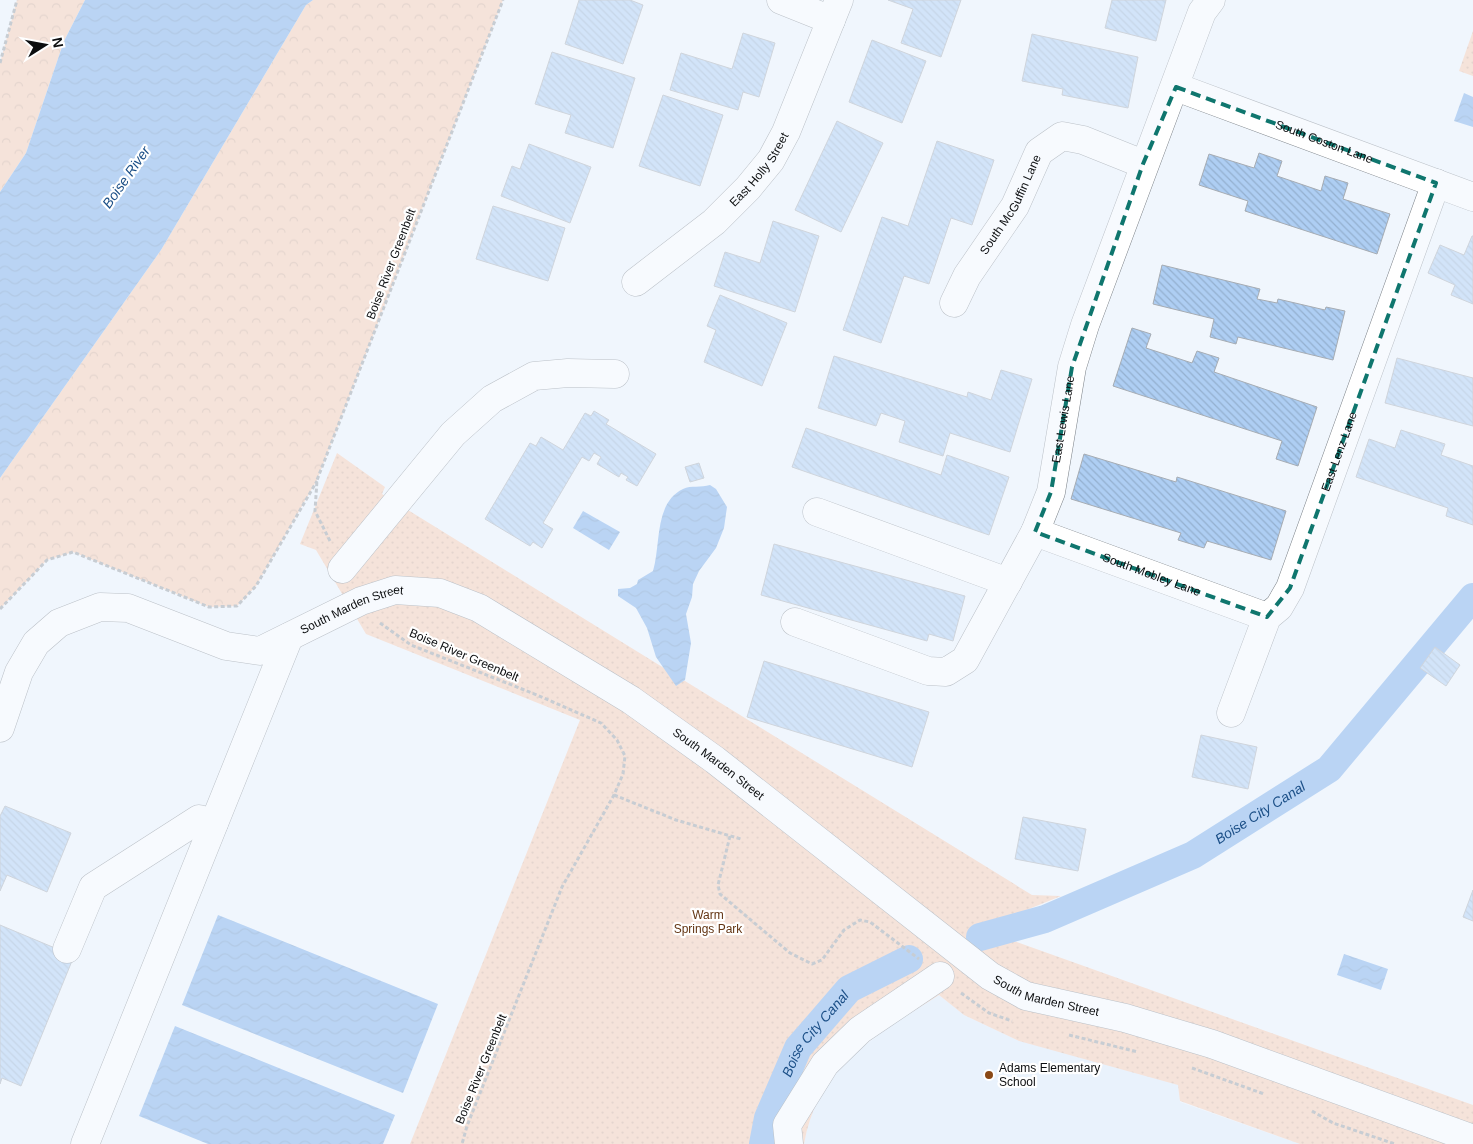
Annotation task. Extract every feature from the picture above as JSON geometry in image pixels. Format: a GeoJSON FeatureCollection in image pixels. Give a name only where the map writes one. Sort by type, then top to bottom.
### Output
{"type":"FeatureCollection","features":[{"type":"Feature","properties":{"kind":"street","name":"East Holly Street"},"geometry":{"type":"LineString","coordinates":[[636,282],[714,222],[748,188],[771,160],[786,132],[835,10],[781,0]]}},
{"type":"Feature","properties":{"kind":"street","name":"East Lewis Lane"},"geometry":{"type":"LineString","coordinates":[[795,622],[928,671],[946,672],[965,660],[1035,532],[1051,492],[1072,367],[1143,164],[1176,86],[1202,12],[1210,0]]}},
{"type":"Feature","properties":{"kind":"street","name":"South Coston Lane"},"geometry":{"type":"LineString","coordinates":[[1176,86],[1473,197]]}},
{"type":"Feature","properties":{"kind":"street","name":"South McGuffin Lane"},"geometry":{"type":"LineString","coordinates":[[954,303],[967,276],[1015,206],[1039,152],[1062,136],[1083,140],[1143,164]]}},
{"type":"Feature","properties":{"kind":"street","name":"East Lenz Lane"},"geometry":{"type":"LineString","coordinates":[[1231,713],[1267,617],[1278,607],[1290,588],[1436,183]]}},
{"type":"Feature","properties":{"kind":"street"},"geometry":{"type":"LineString","coordinates":[[342,568],[454,434],[492,399],[534,376],[568,373],[615,374]]}},
{"type":"Feature","properties":{"kind":"street"},"geometry":{"type":"LineString","coordinates":[[817,512],[1008,582]]}},
{"type":"Feature","properties":{"kind":"street","name":"South Mobley Lane"},"geometry":{"type":"LineString","coordinates":[[1035,532],[1267,617]]}},
{"type":"Feature","properties":{"kind":"street","name":"South Marden Street"},"geometry":{"type":"LineString","coordinates":[[0,728],[19,672],[36,642],[59,623],[100,607],[128,608],[226,646],[260,651],[361,601],[395,590],[440,593],[479,608],[631,700],[715,760],[990,976],[1026,996],[1125,1018],[1212,1044],[1473,1139]]}},
{"type":"Feature","properties":{"kind":"street"},"geometry":{"type":"LineString","coordinates":[[85,1144],[289,637]]}},
{"type":"Feature","properties":{"kind":"street"},"geometry":{"type":"LineString","coordinates":[[67,949],[93,887],[199,819],[214,823]]}},
{"type":"Feature","properties":{"kind":"street"},"geometry":{"type":"LineString","coordinates":[[789,1144],[787,1125],[824,1064],[860,1030],[940,976]]}},
{"type":"Feature","properties":{"kind":"path"},"geometry":{"type":"LineString","coordinates":[[0,63],[17,0]]}},
{"type":"Feature","properties":{"kind":"path","name":"Boise River Greenbelt"},"geometry":{"type":"LineString","coordinates":[[342,568],[315,511],[317,480],[503,0]]}},
{"type":"Feature","properties":{"kind":"path"},"geometry":{"type":"LineString","coordinates":[[0,609],[47,560],[73,552],[208,607],[237,606],[256,586],[317,480]]}},
{"type":"Feature","properties":{"kind":"path","name":"Boise River Greenbelt"},"geometry":{"type":"LineString","coordinates":[[361,601],[382,626],[410,645],[537,695],[601,723],[617,740],[625,756],[623,774],[614,796],[562,886],[467,1126],[462,1144]]}},
{"type":"Feature","properties":{"kind":"path"},"geometry":{"type":"LineString","coordinates":[[614,796],[676,820],[741,839]]}},
{"type":"Feature","properties":{"kind":"highlighted area"},"geometry":{"type":"Polygon","coordinates":[[[1176,87],[1436,183],[1290,588],[1267,617],[1035,532],[1051,492],[1072,367],[1143,164],[1176,87]]]}},
{"type":"Feature","properties":{"kind":"shaded area","name":"Adams Elementary School"},"geometry":{"type":"Polygon","coordinates":[[[939,995],[964,1015],[1019,1041],[1036,1043],[1179,1085],[1180,1102],[1300,1144],[804,1144],[808,1121],[825,1086],[840,1065],[894,1023],[939,995]]]}},
{"type":"Feature","properties":{"kind":"green space"},"geometry":{"type":"Polygon","coordinates":[[[17,0],[85,0],[64,41],[26,153],[0,192],[0,63],[17,0]]]}},
{"type":"Feature","properties":{"kind":"green space"},"geometry":{"type":"Polygon","coordinates":[[[313,0],[503,0],[317,480],[256,586],[237,606],[209,607],[73,552],[47,560],[0,609],[0,478],[161,250],[306,5],[313,0]]]}},
{"type":"Feature","properties":{"kind":"green space"},"geometry":{"type":"Polygon","coordinates":[[[1473,31],[1473,76],[1459,71],[1473,31]]]}},
{"type":"Feature","properties":{"kind":"green space","name":"Warm Springs Park"},"geometry":{"type":"Polygon","coordinates":[[[337,453],[385,487],[382,494],[1032,895],[1061,896],[980,929],[1473,1105],[1473,1144],[1300,1144],[1180,1101],[1178,1085],[1019,1041],[964,1015],[939,995],[872,1039],[853,1054],[836,1072],[822,1092],[811,1116],[804,1144],[410,1144],[580,720],[366,634],[316,550],[300,544],[337,453]]]}},
{"type":"Feature","properties":{"kind":"water","name":"Boise River"},"geometry":{"type":"Polygon","coordinates":[[[85,0],[313,0],[306,5],[161,250],[0,478],[0,192],[26,153],[64,41],[85,0]]]}},
{"type":"Feature","properties":{"kind":"water"},"geometry":{"type":"Polygon","coordinates":[[[1464,93],[1473,97],[1473,127],[1454,121],[1464,93]]]}},
{"type":"Feature","properties":{"kind":"water"},"geometry":{"type":"Polygon","coordinates":[[[710,485],[716,489],[727,507],[724,528],[716,548],[699,571],[693,584],[692,597],[686,614],[691,643],[685,680],[676,686],[656,657],[647,628],[636,608],[618,596],[618,589],[630,588],[637,584],[638,580],[653,571],[663,514],[667,504],[674,495],[686,488],[710,485]]]}},
{"type":"Feature","properties":{"kind":"water"},"geometry":{"type":"Polygon","coordinates":[[[583,511],[620,532],[609,550],[573,528],[583,511]]]}},
{"type":"Feature","properties":{"kind":"water"},"geometry":{"type":"Polygon","coordinates":[[[218,915],[438,1004],[403,1093],[182,1005],[218,915]]]}},
{"type":"Feature","properties":{"kind":"water"},"geometry":{"type":"Polygon","coordinates":[[[1344,954],[1388,969],[1381,990],[1337,975],[1344,954]]]}},
{"type":"Feature","properties":{"kind":"water"},"geometry":{"type":"Polygon","coordinates":[[[175,1026],[395,1115],[383,1144],[208,1144],[139,1116],[175,1026]]]}},
{"type":"Feature","properties":{"kind":"building"},"geometry":{"type":"Polygon","coordinates":[[[579,0],[630,0],[643,5],[623,64],[565,44],[579,0]]]}},
{"type":"Feature","properties":{"kind":"building"},"geometry":{"type":"Polygon","coordinates":[[[888,0],[961,0],[941,57],[901,43],[913,9],[888,0]]]}},
{"type":"Feature","properties":{"kind":"building"},"geometry":{"type":"Polygon","coordinates":[[[1112,0],[1166,0],[1156,41],[1105,28],[1112,0]]]}},
{"type":"Feature","properties":{"kind":"building"},"geometry":{"type":"Polygon","coordinates":[[[743,33],[775,43],[759,97],[743,92],[738,110],[670,90],[681,53],[732,69],[743,33]]]}},
{"type":"Feature","properties":{"kind":"building"},"geometry":{"type":"Polygon","coordinates":[[[1032,34],[1138,57],[1128,108],[1062,95],[1063,89],[1022,81],[1032,34]]]}},
{"type":"Feature","properties":{"kind":"building"},"geometry":{"type":"Polygon","coordinates":[[[872,40],[926,61],[902,123],[849,102],[872,40]]]}},
{"type":"Feature","properties":{"kind":"building"},"geometry":{"type":"Polygon","coordinates":[[[552,52],[635,78],[613,148],[565,133],[571,115],[535,104],[552,52]]]}},
{"type":"Feature","properties":{"kind":"building"},"geometry":{"type":"Polygon","coordinates":[[[663,95],[723,115],[700,186],[639,166],[663,95]]]}},
{"type":"Feature","properties":{"kind":"building"},"geometry":{"type":"Polygon","coordinates":[[[837,121],[883,143],[841,232],[795,210],[837,121]]]}},
{"type":"Feature","properties":{"kind":"building"},"geometry":{"type":"Polygon","coordinates":[[[937,141],[994,160],[972,225],[951,218],[929,284],[904,276],[881,343],[843,330],[882,217],[908,226],[937,141]]]}},
{"type":"Feature","properties":{"kind":"building"},"geometry":{"type":"Polygon","coordinates":[[[529,144],[591,167],[570,223],[501,196],[512,166],[520,169],[529,144]]]}},
{"type":"Feature","properties":{"kind":"building"},"geometry":{"type":"Polygon","coordinates":[[[1259,153],[1282,161],[1277,176],[1321,191],[1325,176],[1348,183],[1343,199],[1390,214],[1377,254],[1245,211],[1248,201],[1199,185],[1209,154],[1254,168],[1259,153]]]}},
{"type":"Feature","properties":{"kind":"building"},"geometry":{"type":"Polygon","coordinates":[[[493,206],[565,228],[548,281],[476,259],[493,206]]]}},
{"type":"Feature","properties":{"kind":"building"},"geometry":{"type":"Polygon","coordinates":[[[773,221],[819,236],[795,312],[714,286],[725,252],[760,263],[773,221]]]}},
{"type":"Feature","properties":{"kind":"building"},"geometry":{"type":"Polygon","coordinates":[[[1472,236],[1473,304],[1451,295],[1455,285],[1428,273],[1440,245],[1464,255],[1472,236]]]}},
{"type":"Feature","properties":{"kind":"building"},"geometry":{"type":"Polygon","coordinates":[[[1162,265],[1260,289],[1257,299],[1277,303],[1278,299],[1325,310],[1326,307],[1345,311],[1333,360],[1238,337],[1236,344],[1210,337],[1214,319],[1153,304],[1162,265]]]}},
{"type":"Feature","properties":{"kind":"building"},"geometry":{"type":"Polygon","coordinates":[[[720,295],[787,323],[762,386],[704,362],[716,330],[707,326],[720,295]]]}},
{"type":"Feature","properties":{"kind":"building"},"geometry":{"type":"Polygon","coordinates":[[[1132,328],[1151,334],[1146,348],[1192,363],[1197,351],[1219,358],[1214,372],[1317,407],[1298,466],[1276,459],[1282,441],[1113,386],[1132,328]]]}},
{"type":"Feature","properties":{"kind":"building"},"geometry":{"type":"Polygon","coordinates":[[[834,356],[967,397],[968,392],[991,400],[1001,370],[1032,379],[1010,452],[950,433],[943,456],[899,442],[905,421],[881,413],[876,426],[818,408],[834,356]]]}},
{"type":"Feature","properties":{"kind":"building"},"geometry":{"type":"Polygon","coordinates":[[[1397,358],[1473,378],[1473,426],[1385,403],[1397,358]]]}},
{"type":"Feature","properties":{"kind":"building"},"geometry":{"type":"Polygon","coordinates":[[[594,411],[609,420],[606,424],[656,454],[637,486],[626,480],[628,477],[621,473],[619,477],[597,464],[601,457],[594,453],[589,461],[582,457],[543,523],[553,529],[542,548],[533,542],[530,546],[485,519],[530,443],[536,446],[541,437],[563,450],[585,413],[591,416],[594,411]]]}},
{"type":"Feature","properties":{"kind":"building"},"geometry":{"type":"Polygon","coordinates":[[[806,428],[941,475],[947,455],[1009,477],[989,535],[792,467],[806,428]]]}},
{"type":"Feature","properties":{"kind":"building"},"geometry":{"type":"Polygon","coordinates":[[[1401,430],[1445,444],[1441,455],[1473,466],[1473,525],[1446,516],[1448,508],[1356,477],[1369,439],[1395,448],[1401,430]]]}},
{"type":"Feature","properties":{"kind":"building"},"geometry":{"type":"Polygon","coordinates":[[[1084,454],[1176,482],[1177,477],[1286,511],[1271,560],[1207,541],[1204,548],[1178,540],[1181,533],[1071,499],[1084,454]]]}},
{"type":"Feature","properties":{"kind":"building"},"geometry":{"type":"Polygon","coordinates":[[[699,463],[704,478],[690,482],[685,467],[699,463]]]}},
{"type":"Feature","properties":{"kind":"building"},"geometry":{"type":"Polygon","coordinates":[[[774,544],[965,596],[953,641],[929,634],[927,641],[761,595],[774,544]]]}},
{"type":"Feature","properties":{"kind":"building"},"geometry":{"type":"Polygon","coordinates":[[[1435,647],[1460,665],[1446,686],[1420,668],[1435,647]]]}},
{"type":"Feature","properties":{"kind":"building"},"geometry":{"type":"Polygon","coordinates":[[[764,661],[929,712],[912,767],[747,717],[764,661]]]}},
{"type":"Feature","properties":{"kind":"building"},"geometry":{"type":"Polygon","coordinates":[[[1201,735],[1257,747],[1248,789],[1192,777],[1201,735]]]}},
{"type":"Feature","properties":{"kind":"building"},"geometry":{"type":"Polygon","coordinates":[[[5,806],[71,833],[47,892],[7,875],[0,891],[0,816],[5,806]]]}},
{"type":"Feature","properties":{"kind":"building"},"geometry":{"type":"Polygon","coordinates":[[[1023,817],[1086,829],[1078,871],[1015,859],[1023,817]]]}},
{"type":"Feature","properties":{"kind":"building"},"geometry":{"type":"Polygon","coordinates":[[[1473,890],[1473,921],[1463,917],[1473,890]]]}},
{"type":"Feature","properties":{"kind":"building"},"geometry":{"type":"Polygon","coordinates":[[[0,925],[74,956],[21,1086],[2,1078],[0,1084],[0,925]]]}},
{"type":"Feature","properties":{"kind":"waterway","name":"Boise City Canal"},"geometry":{"type":"LineString","coordinates":[[980,937],[1045,919],[1193,855],[1329,769],[1473,597]]}},
{"type":"Feature","properties":{"kind":"waterway","name":"Boise City Canal"},"geometry":{"type":"LineString","coordinates":[[763,1144],[768,1118],[798,1048],[849,989],[909,959]]}},
{"type":"Feature","properties":{"kind":"place","name":"Adams Elementary School"},"geometry":{"type":"Point","coordinates":[989,1075]}}]}
